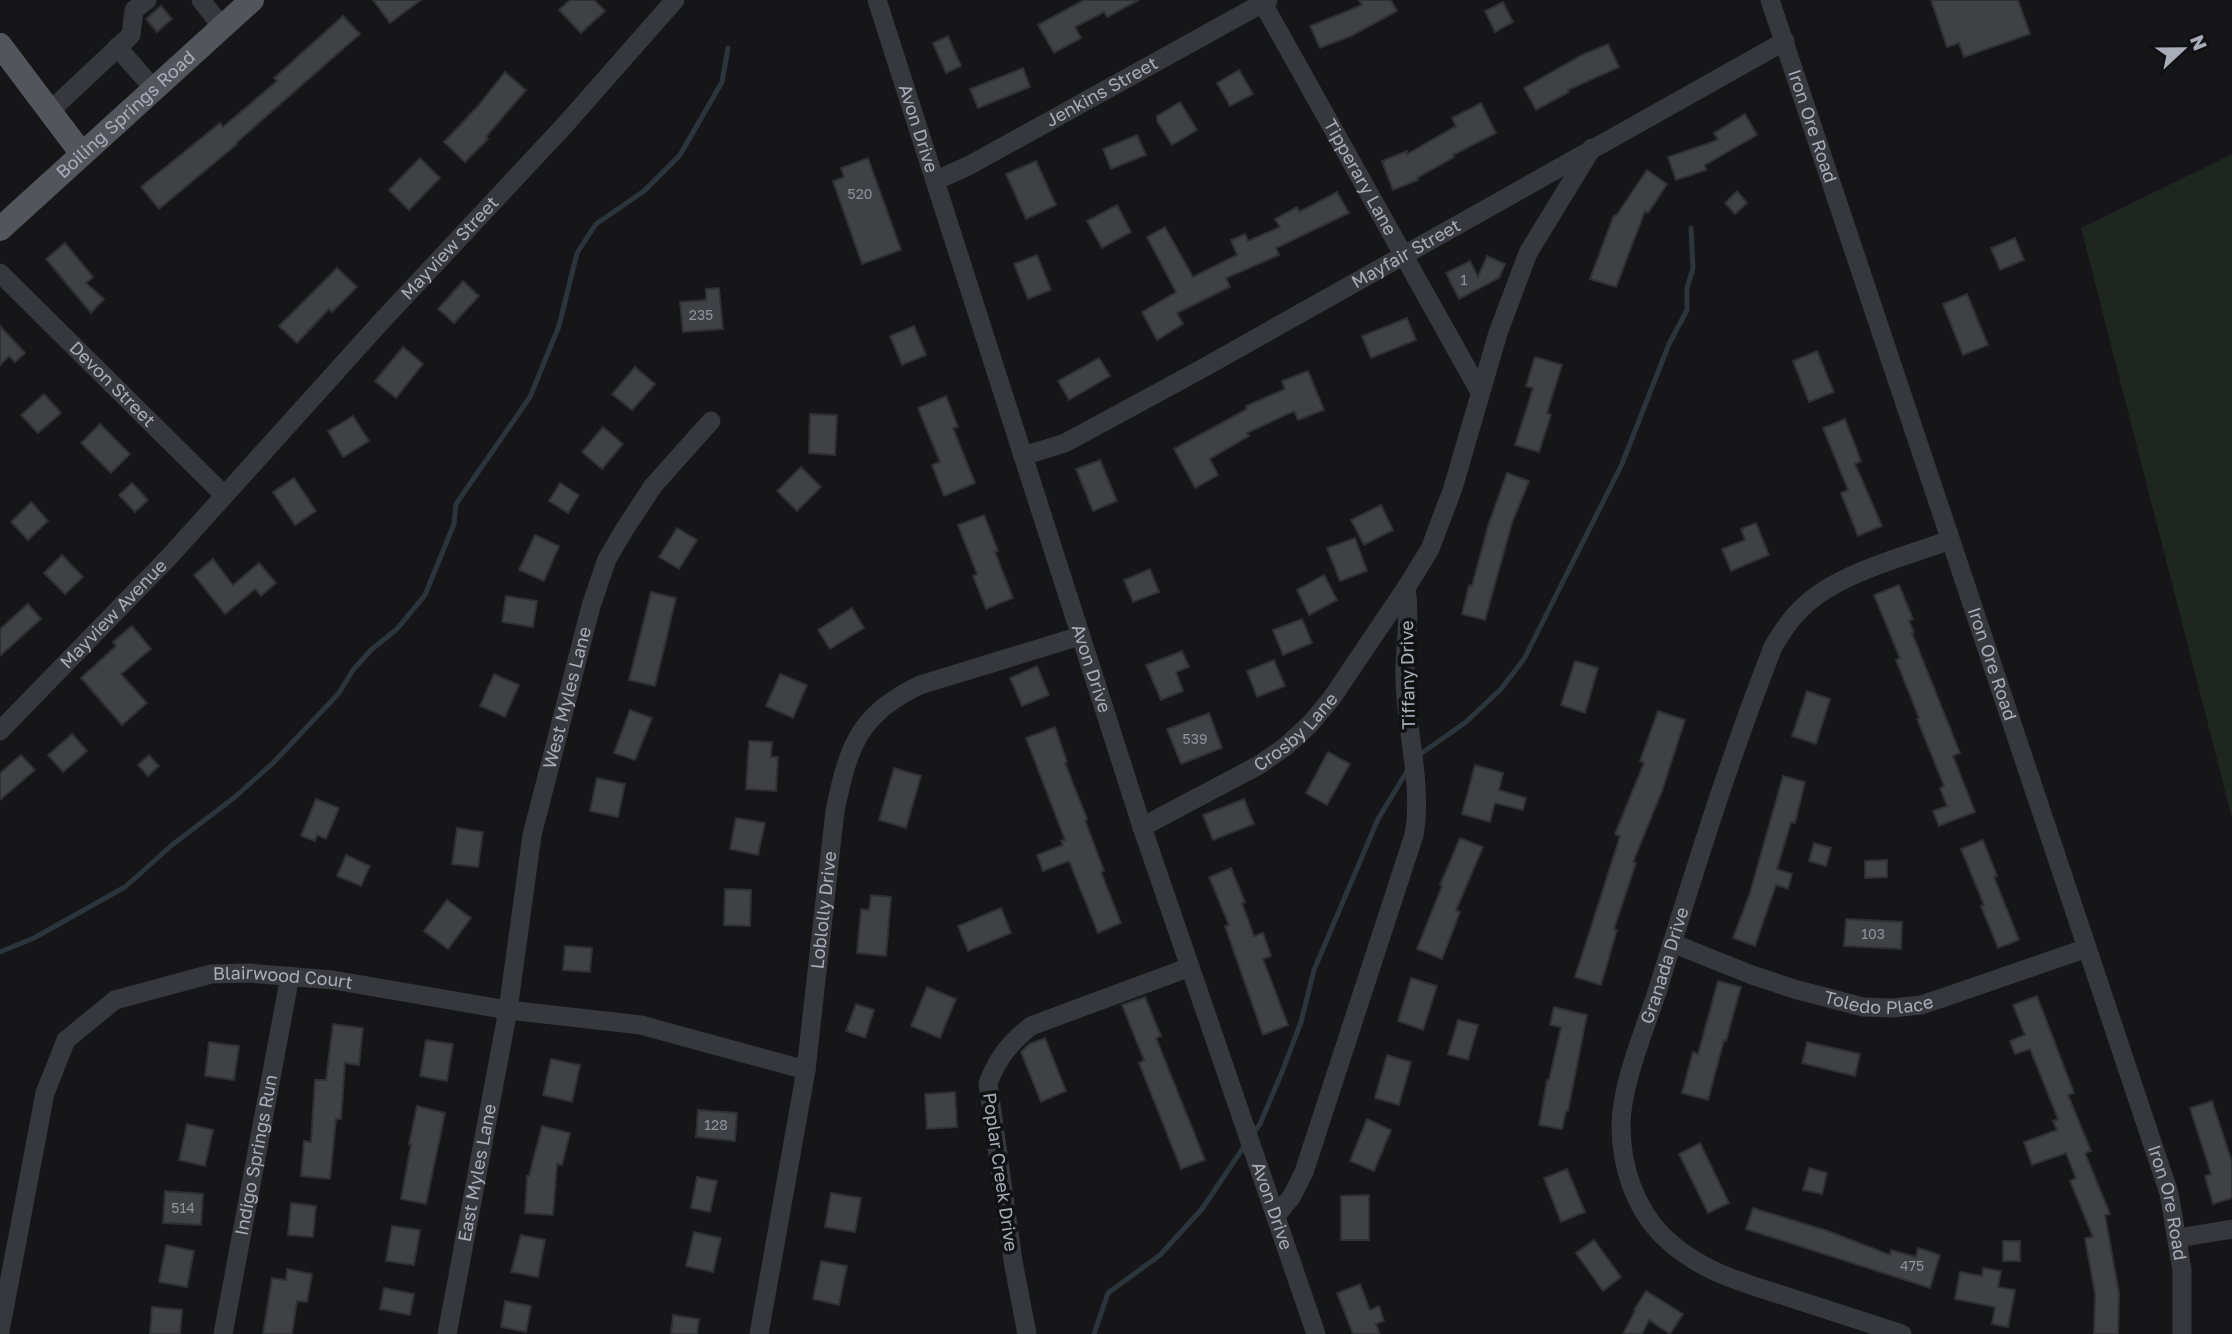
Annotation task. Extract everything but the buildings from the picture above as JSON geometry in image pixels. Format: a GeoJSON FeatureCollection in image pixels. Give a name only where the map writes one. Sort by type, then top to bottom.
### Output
{"type":"FeatureCollection","features":[{"type":"Feature","properties":{"kind":"main road","name":"Boiling Springs Road"},"geometry":{"type":"LineString","coordinates":[[0,229],[154,89],[235,10]]}},
{"type":"Feature","properties":{"kind":"main road"},"geometry":{"type":"LineString","coordinates":[[0,45],[82,154]]}},
{"type":"Feature","properties":{"kind":"street"},"geometry":{"type":"LineString","coordinates":[[50,111],[131,35],[134,10],[147,0]]}},
{"type":"Feature","properties":{"kind":"street"},"geometry":{"type":"LineString","coordinates":[[201,0],[235,10]]}},
{"type":"Feature","properties":{"kind":"street","name":"Mayview Street"},"geometry":{"type":"LineString","coordinates":[[224,495],[564,126],[676,0]]}},
{"type":"Feature","properties":{"kind":"street","name":"Avon Drive"},"geometry":{"type":"LineString","coordinates":[[877,0],[1142,827],[1316,1334]]}},
{"type":"Feature","properties":{"kind":"street","name":"Iron Ore Road"},"geometry":{"type":"LineString","coordinates":[[1770,0],[2169,1194],[2178,1238],[2183,1301],[2182,1334]]}},
{"type":"Feature","properties":{"kind":"street","name":"Jenkins Street"},"geometry":{"type":"LineString","coordinates":[[935,181],[982,158],[1264,1]]}},
{"type":"Feature","properties":{"kind":"street","name":"Tipperary Lane"},"geometry":{"type":"LineString","coordinates":[[1264,1],[1480,392]]}},
{"type":"Feature","properties":{"kind":"street","name":"Mayfair Street"},"geometry":{"type":"LineString","coordinates":[[1023,456],[1065,443],[1784,41]]}},
{"type":"Feature","properties":{"kind":"street"},"geometry":{"type":"LineString","coordinates":[[117,47],[154,89]]}},
{"type":"Feature","properties":{"kind":"street"},"geometry":{"type":"LineString","coordinates":[[1406,588],[1430,549],[1453,488],[1480,392],[1528,253],[1592,148]]}},
{"type":"Feature","properties":{"kind":"street","name":"Devon Street"},"geometry":{"type":"LineString","coordinates":[[0,273],[224,495]]}},
{"type":"Feature","properties":{"kind":"street","name":"West Myles Lane"},"geometry":{"type":"LineString","coordinates":[[508,1010],[532,835],[590,606],[607,559],[626,527],[653,486],[711,421]]}},
{"type":"Feature","properties":{"kind":"street","name":"Mayview Avenue"},"geometry":{"type":"LineString","coordinates":[[0,731],[170,556],[224,495]]}},
{"type":"Feature","properties":{"kind":"street","name":"Granada Drive"},"geometry":{"type":"LineString","coordinates":[[1902,1334],[1709,1270],[1683,1255],[1643,1211],[1630,1184],[1623,1155],[1621,1125],[1625,1095],[1672,943],[1773,648],[1801,608],[1841,580],[1950,540]]}},
{"type":"Feature","properties":{"kind":"street","name":"Crosby Lane"},"geometry":{"type":"LineString","coordinates":[[1142,827],[1259,765],[1286,746],[1310,724],[1331,699],[1406,588]]}},
{"type":"Feature","properties":{"kind":"street","name":"Tiffany Drive"},"geometry":{"type":"LineString","coordinates":[[1276,1216],[1292,1196],[1304,1172],[1415,835],[1418,793],[1406,706],[1405,647],[1409,604],[1406,588]]}},
{"type":"Feature","properties":{"kind":"street","name":"Loblolly Drive"},"geometry":{"type":"LineString","coordinates":[[759,1334],[806,1070],[835,811],[853,744],[865,725],[881,708],[920,685],[1080,636]]}},
{"type":"Feature","properties":{"kind":"street","name":"Toledo Place"},"geometry":{"type":"LineString","coordinates":[[1672,943],[1794,989],[1863,1007],[1892,1008],[1920,1005],[2087,948]]}},
{"type":"Feature","properties":{"kind":"street","name":"Poplar Creek Drive"},"geometry":{"type":"LineString","coordinates":[[1027,1334],[1011,1248],[988,1083],[997,1060],[1012,1041],[1031,1026],[1190,967]]}},
{"type":"Feature","properties":{"kind":"street","name":"Blairwood Court"},"geometry":{"type":"LineString","coordinates":[[0,1331],[45,1093],[66,1040],[115,1000],[211,974],[248,973],[333,980],[508,1010],[640,1025],[806,1070]]}},
{"type":"Feature","properties":{"kind":"street","name":"Indigo Springs Run"},"geometry":{"type":"LineString","coordinates":[[223,1334],[289,976]]}},
{"type":"Feature","properties":{"kind":"street","name":"East Myles Lane"},"geometry":{"type":"LineString","coordinates":[[447,1334],[508,1010]]}},
{"type":"Feature","properties":{"kind":"street"},"geometry":{"type":"LineString","coordinates":[[2178,1238],[2232,1228]]}},
{"type":"Feature","properties":{"kind":"shaded area"},"geometry":{"type":"Polygon","coordinates":[[[2232,154],[2232,818],[2081,228],[2232,154]]]}},
{"type":"Feature","properties":{"kind":"waterway"},"geometry":{"type":"LineString","coordinates":[[0,952],[34,938],[125,887],[172,845],[235,797],[273,763],[339,693],[353,670],[371,650],[397,629],[425,595],[454,524],[456,504],[530,397],[559,326],[577,253],[596,224],[644,191],[680,155],[722,82],[728,48]]}},
{"type":"Feature","properties":{"kind":"waterway"},"geometry":{"type":"LineString","coordinates":[[1419,755],[1466,722],[1501,689],[1524,659],[1622,464],[1669,344],[1687,310],[1687,288],[1693,268],[1691,228]]}},
{"type":"Feature","properties":{"kind":"waterway"},"geometry":{"type":"LineString","coordinates":[[1253,1134],[1260,1124],[1282,1072],[1301,1022],[1314,970],[1378,819],[1409,768]]}},
{"type":"Feature","properties":{"kind":"waterway"},"geometry":{"type":"LineString","coordinates":[[1094,1334],[1108,1293],[1160,1255],[1202,1209],[1245,1145]]}}]}
